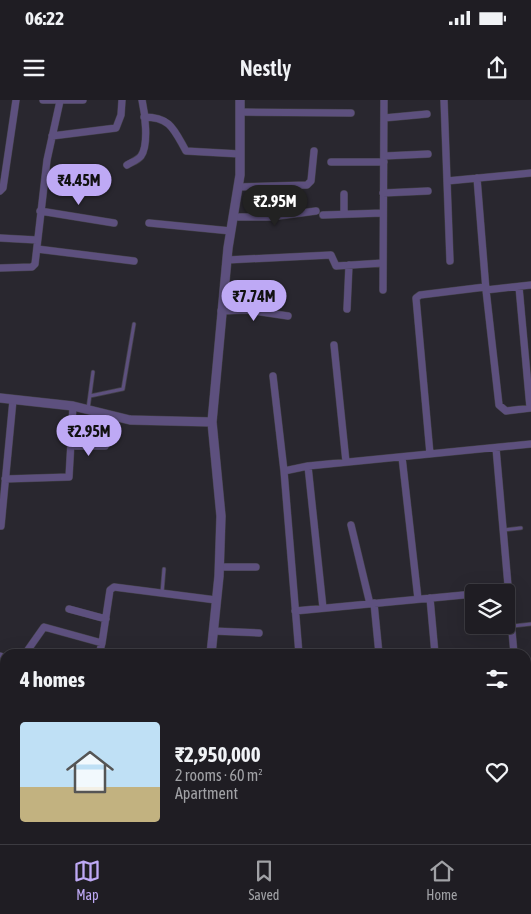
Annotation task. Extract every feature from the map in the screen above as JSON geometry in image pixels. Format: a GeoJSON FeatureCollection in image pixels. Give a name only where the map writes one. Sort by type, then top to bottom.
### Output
{"type":"FeatureCollection","features":[{"type":"Feature","properties":{"kind":"street"},"geometry":{"type":"LineString","coordinates":[[0,191],[4,188],[16,100]]}},
{"type":"Feature","properties":{"kind":"street"},"geometry":{"type":"LineString","coordinates":[[42,100],[84,100]]}},
{"type":"Feature","properties":{"kind":"street"},"geometry":{"type":"LineString","coordinates":[[52,136],[116,128],[122,100]]}},
{"type":"Feature","properties":{"kind":"street"},"geometry":{"type":"LineString","coordinates":[[127,165],[138,159],[142,153],[145,137],[142,100]]}},
{"type":"Feature","properties":{"kind":"street"},"geometry":{"type":"LineString","coordinates":[[211,649],[219,567],[221,516],[212,422],[221,311],[238,187],[240,100]]}},
{"type":"Feature","properties":{"kind":"street"},"geometry":{"type":"LineString","coordinates":[[383,290],[384,100]]}},
{"type":"Feature","properties":{"kind":"street"},"geometry":{"type":"LineString","coordinates":[[444,100],[450,261]]}},
{"type":"Feature","properties":{"kind":"street"},"geometry":{"type":"LineString","coordinates":[[0,268],[34,266],[40,211],[52,136],[60,101]]}},
{"type":"Feature","properties":{"kind":"street"},"geometry":{"type":"LineString","coordinates":[[240,112],[351,113]]}},
{"type":"Feature","properties":{"kind":"street"},"geometry":{"type":"LineString","coordinates":[[384,118],[427,114]]}},
{"type":"Feature","properties":{"kind":"street"},"geometry":{"type":"LineString","coordinates":[[144,118],[157,117],[169,123],[186,151],[240,154]]}},
{"type":"Feature","properties":{"kind":"street"},"geometry":{"type":"LineString","coordinates":[[238,187],[307,185],[311,181],[314,151]]}},
{"type":"Feature","properties":{"kind":"street"},"geometry":{"type":"LineString","coordinates":[[331,162],[428,154]]}},
{"type":"Feature","properties":{"kind":"street"},"geometry":{"type":"LineString","coordinates":[[447,181],[531,174]]}},
{"type":"Feature","properties":{"kind":"street"},"geometry":{"type":"LineString","coordinates":[[476,178],[499,405],[506,411],[531,408],[519,287]]}},
{"type":"Feature","properties":{"kind":"street"},"geometry":{"type":"LineString","coordinates":[[383,193],[428,191]]}},
{"type":"Feature","properties":{"kind":"street"},"geometry":{"type":"LineString","coordinates":[[344,194],[344,213]]}},
{"type":"Feature","properties":{"kind":"street"},"geometry":{"type":"LineString","coordinates":[[40,211],[114,223]]}},
{"type":"Feature","properties":{"kind":"street"},"geometry":{"type":"LineString","coordinates":[[233,217],[296,215],[304,211],[316,211]]}},
{"type":"Feature","properties":{"kind":"street"},"geometry":{"type":"LineString","coordinates":[[323,215],[383,213]]}},
{"type":"Feature","properties":{"kind":"street"},"geometry":{"type":"LineString","coordinates":[[149,223],[231,231]]}},
{"type":"Feature","properties":{"kind":"street"},"geometry":{"type":"LineString","coordinates":[[0,238],[37,240]]}},
{"type":"Feature","properties":{"kind":"street"},"geometry":{"type":"LineString","coordinates":[[37,249],[134,261]]}},
{"type":"Feature","properties":{"kind":"street"},"geometry":{"type":"LineString","coordinates":[[227,260],[331,255],[334,266],[383,263]]}},
{"type":"Feature","properties":{"kind":"street"},"geometry":{"type":"LineString","coordinates":[[347,309],[349,265]]}},
{"type":"Feature","properties":{"kind":"street"},"geometry":{"type":"LineString","coordinates":[[430,454],[416,298],[420,295],[531,286]]}},
{"type":"Feature","properties":{"kind":"street"},"geometry":{"type":"LineString","coordinates":[[221,311],[248,310],[288,316]]}},
{"type":"Feature","properties":{"kind":"street"},"geometry":{"type":"LineString","coordinates":[[334,345],[346,462]]}},
{"type":"Feature","properties":{"kind":"street"},"geometry":{"type":"LineString","coordinates":[[273,376],[284,471],[299,649]]}},
{"type":"Feature","properties":{"kind":"street"},"geometry":{"type":"LineString","coordinates":[[0,398],[73,406],[130,420],[212,422]]}},
{"type":"Feature","properties":{"kind":"street"},"geometry":{"type":"LineString","coordinates":[[1,526],[5,479],[3,465],[13,400]]}},
{"type":"Feature","properties":{"kind":"street"},"geometry":{"type":"LineString","coordinates":[[5,479],[67,478],[70,476],[73,406]]}},
{"type":"Feature","properties":{"kind":"street"},"geometry":{"type":"LineString","coordinates":[[284,471],[308,466],[531,444]]}},
{"type":"Feature","properties":{"kind":"street"},"geometry":{"type":"LineString","coordinates":[[72,446],[105,446]]}},
{"type":"Feature","properties":{"kind":"street"},"geometry":{"type":"LineString","coordinates":[[496,448],[509,584]]}},
{"type":"Feature","properties":{"kind":"street"},"geometry":{"type":"LineString","coordinates":[[402,457],[418,599]]}},
{"type":"Feature","properties":{"kind":"street"},"geometry":{"type":"LineString","coordinates":[[308,466],[323,608]]}},
{"type":"Feature","properties":{"kind":"street"},"geometry":{"type":"LineString","coordinates":[[351,525],[372,604],[378,649]]}},
{"type":"Feature","properties":{"kind":"street"},"geometry":{"type":"LineString","coordinates":[[219,567],[256,567]]}},
{"type":"Feature","properties":{"kind":"street"},"geometry":{"type":"LineString","coordinates":[[100,649],[111,588],[216,600]]}},
{"type":"Feature","properties":{"kind":"street"},"geometry":{"type":"LineString","coordinates":[[295,611],[465,595]]}},
{"type":"Feature","properties":{"kind":"street"},"geometry":{"type":"LineString","coordinates":[[430,598],[435,649]]}},
{"type":"Feature","properties":{"kind":"street"},"geometry":{"type":"LineString","coordinates":[[69,609],[106,619]]}},
{"type":"Feature","properties":{"kind":"street"},"geometry":{"type":"LineString","coordinates":[[29,649],[44,628],[102,643]]}},
{"type":"Feature","properties":{"kind":"street"},"geometry":{"type":"LineString","coordinates":[[213,631],[259,633]]}},
{"type":"Feature","properties":{"kind":"street"},"geometry":{"type":"LineString","coordinates":[[513,634],[514,649]]}},
{"type":"Feature","properties":{"kind":"lane"},"geometry":{"type":"LineString","coordinates":[[90,396],[123,389],[134,324]]}},
{"type":"Feature","properties":{"kind":"lane"},"geometry":{"type":"LineString","coordinates":[[88,410],[93,372]]}},
{"type":"Feature","properties":{"kind":"lane"},"geometry":{"type":"LineString","coordinates":[[504,530],[521,528]]}},
{"type":"Feature","properties":{"kind":"lane"},"geometry":{"type":"LineString","coordinates":[[162,593],[164,569]]}},
{"type":"Feature","properties":{"kind":"lane"},"geometry":{"type":"LineString","coordinates":[[515,626],[531,624]]}}]}
